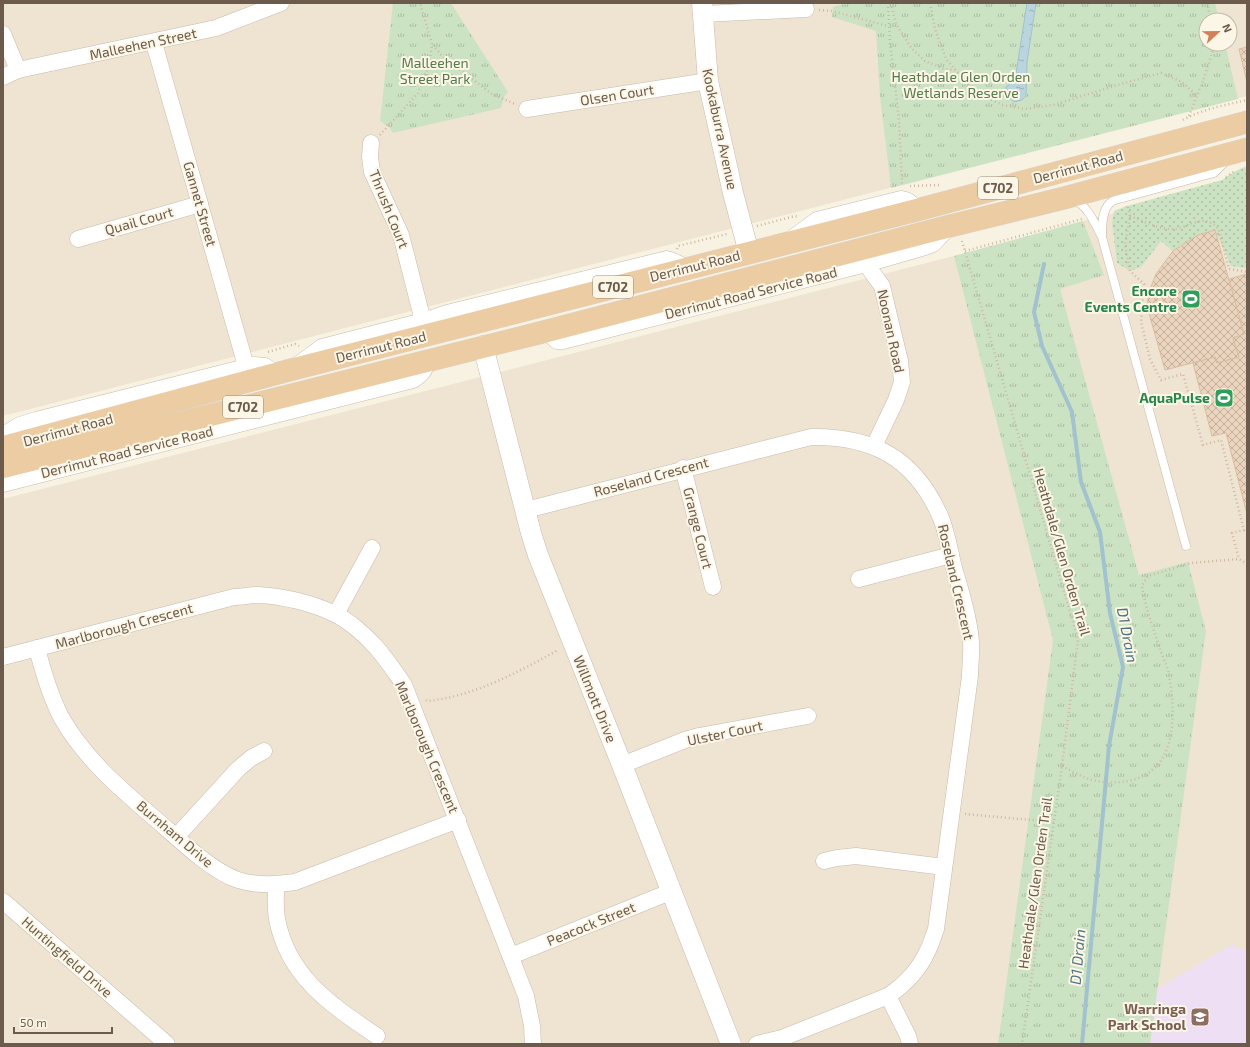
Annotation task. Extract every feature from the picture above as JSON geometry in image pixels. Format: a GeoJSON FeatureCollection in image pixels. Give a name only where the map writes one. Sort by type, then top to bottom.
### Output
{"type":"FeatureCollection","features":[{"type":"Feature","properties":{"kind":"highway","name":"Derrimut Road"},"geometry":{"type":"LineString","coordinates":[[3,447],[245,375],[283,372],[917,210],[1247,122]]}},
{"type":"Feature","properties":{"kind":"highway","name":"Derrimut Road"},"geometry":{"type":"LineString","coordinates":[[3,467],[547,331],[755,276],[956,232],[1064,198],[1241,150]]}},
{"type":"Feature","properties":{"kind":"highway"},"geometry":{"type":"LineString","coordinates":[[749,253],[755,276]]}},
{"type":"Feature","properties":{"kind":"highway"},"geometry":{"type":"LineString","coordinates":[[477,322],[483,346]]}},
{"type":"Feature","properties":{"kind":"highway"},"geometry":{"type":"LineString","coordinates":[[401,342],[420,349],[427,361]]}},
{"type":"Feature","properties":{"kind":"highway"},"geometry":{"type":"LineString","coordinates":[[245,375],[241,392],[243,396],[248,400],[272,400]]}},
{"type":"Feature","properties":{"kind":"street","name":"Malleehen Street"},"geometry":{"type":"LineString","coordinates":[[3,77],[18,70],[154,43],[216,28],[277,4]]}},
{"type":"Feature","properties":{"kind":"street"},"geometry":{"type":"LineString","coordinates":[[702,9],[806,9]]}},
{"type":"Feature","properties":{"kind":"street","name":"Kookaburra Avenue"},"geometry":{"type":"LineString","coordinates":[[702,9],[708,82],[731,186],[749,253]]}},
{"type":"Feature","properties":{"kind":"street"},"geometry":{"type":"LineString","coordinates":[[3,34],[18,70]]}},
{"type":"Feature","properties":{"kind":"street","name":"Gannet Street"},"geometry":{"type":"LineString","coordinates":[[154,43],[200,204],[245,375]]}},
{"type":"Feature","properties":{"kind":"street","name":"Olsen Court"},"geometry":{"type":"LineString","coordinates":[[527,109],[708,82]]}},
{"type":"Feature","properties":{"kind":"street","name":"Thrush Court"},"geometry":{"type":"LineString","coordinates":[[371,144],[370,157],[372,172],[401,235],[423,321]]}},
{"type":"Feature","properties":{"kind":"street","name":"Quail Court"},"geometry":{"type":"LineString","coordinates":[[78,239],[200,204]]}},
{"type":"Feature","properties":{"kind":"street","name":"Derrimut Road Service Road"},"geometry":{"type":"LineString","coordinates":[[547,331],[557,341],[563,341],[866,264],[925,247],[956,232]]}},
{"type":"Feature","properties":{"kind":"street"},"geometry":{"type":"LineString","coordinates":[[283,372],[322,347],[442,315],[667,259],[673,260],[687,268]]}},
{"type":"Feature","properties":{"kind":"street","name":"Noonan Road"},"geometry":{"type":"LineString","coordinates":[[866,264],[882,286],[900,361],[902,382],[896,400],[874,446]]}},
{"type":"Feature","properties":{"kind":"street","name":"Willmott Drive"},"geometry":{"type":"LineString","coordinates":[[483,346],[538,555],[731,1044]]}},
{"type":"Feature","properties":{"kind":"street","name":"Derrimut Road Service Road"},"geometry":{"type":"LineString","coordinates":[[3,484],[413,380],[425,369],[427,361]]}},
{"type":"Feature","properties":{"kind":"street"},"geometry":{"type":"LineString","coordinates":[[3,435],[20,425],[36,420],[245,375]]}},
{"type":"Feature","properties":{"kind":"street","name":"Roseland Crescent"},"geometry":{"type":"LineString","coordinates":[[526,510],[683,468],[810,437],[830,437],[848,439],[874,446],[895,458],[915,476],[931,497],[941,519],[967,617],[971,643],[970,676],[936,929],[927,954],[914,973],[901,987],[888,996],[777,1041],[757,1044]]}},
{"type":"Feature","properties":{"kind":"street","name":"Grange Court"},"geometry":{"type":"LineString","coordinates":[[683,468],[713,588]]}},
{"type":"Feature","properties":{"kind":"street"},"geometry":{"type":"LineString","coordinates":[[336,614],[372,548]]}},
{"type":"Feature","properties":{"kind":"street"},"geometry":{"type":"LineString","coordinates":[[859,579],[951,554]]}},
{"type":"Feature","properties":{"kind":"street","name":"Marlborough Crescent"},"geometry":{"type":"LineString","coordinates":[[3,657],[234,597],[259,595],[283,598],[304,603],[336,614],[354,627],[375,645],[404,685],[512,956],[526,996],[532,1026],[533,1044]]}},
{"type":"Feature","properties":{"kind":"street","name":"Burnham Drive"},"geometry":{"type":"LineString","coordinates":[[37,648],[46,682],[61,716],[75,739],[90,758],[110,779],[176,837],[209,864],[237,880],[252,884],[276,885],[295,882],[458,820]]}},
{"type":"Feature","properties":{"kind":"street","name":"Ulster Court"},"geometry":{"type":"LineString","coordinates":[[622,765],[699,736],[808,716]]}},
{"type":"Feature","properties":{"kind":"street"},"geometry":{"type":"LineString","coordinates":[[176,837],[238,769],[251,758],[264,751]]}},
{"type":"Feature","properties":{"kind":"street"},"geometry":{"type":"LineString","coordinates":[[824,861],[856,856],[944,867]]}},
{"type":"Feature","properties":{"kind":"street"},"geometry":{"type":"LineString","coordinates":[[276,885],[277,918],[283,940],[292,962],[308,983],[335,1008],[377,1036]]}},
{"type":"Feature","properties":{"kind":"street","name":"Peacock Street"},"geometry":{"type":"LineString","coordinates":[[512,956],[670,892]]}},
{"type":"Feature","properties":{"kind":"street","name":"Huntingfield Drive"},"geometry":{"type":"LineString","coordinates":[[3,901],[167,1044]]}},
{"type":"Feature","properties":{"kind":"street"},"geometry":{"type":"LineString","coordinates":[[888,996],[908,1036],[910,1044]]}},
{"type":"Feature","properties":{"kind":"lane"},"geometry":{"type":"LineString","coordinates":[[1102,237],[1102,222],[1107,207],[1111,202],[1214,173],[1241,150]]}},
{"type":"Feature","properties":{"kind":"lane"},"geometry":{"type":"LineString","coordinates":[[1064,198],[1075,200],[1083,206],[1102,237],[1186,546]]}},
{"type":"Feature","properties":{"kind":"path"},"geometry":{"type":"LineString","coordinates":[[420,3],[432,44],[443,57],[492,94],[527,109]]}},
{"type":"Feature","properties":{"kind":"path"},"geometry":{"type":"LineString","coordinates":[[889,3],[888,26],[899,120],[902,188]]}},
{"type":"Feature","properties":{"kind":"path"},"geometry":{"type":"LineString","coordinates":[[889,3],[896,24],[912,49],[925,62],[944,69],[956,70]]}},
{"type":"Feature","properties":{"kind":"path"},"geometry":{"type":"LineString","coordinates":[[930,3],[934,29],[946,59],[965,81],[984,96],[1002,105],[1025,109],[1053,105],[1114,86],[1161,74],[1182,82],[1197,96]]}},
{"type":"Feature","properties":{"kind":"path"},"geometry":{"type":"LineString","coordinates":[[806,9],[832,11],[888,26]]}},
{"type":"Feature","properties":{"kind":"path"},"geometry":{"type":"LineString","coordinates":[[371,144],[389,127],[418,93],[429,66],[432,44]]}},
{"type":"Feature","properties":{"kind":"path"},"geometry":{"type":"LineString","coordinates":[[1213,52],[1189,117],[1247,100]]}},
{"type":"Feature","properties":{"kind":"path"},"geometry":{"type":"LineString","coordinates":[[1127,206],[1130,216],[1125,244],[1130,271],[1144,284],[1142,322],[1150,358],[1161,380],[1183,374],[1203,444],[1221,440],[1244,530],[1232,533],[1238,559]]}},
{"type":"Feature","properties":{"kind":"path"},"geometry":{"type":"LineString","coordinates":[[1130,216],[1170,229],[1186,226],[1194,221],[1210,222],[1219,230],[1229,269],[1247,272]]}},
{"type":"Feature","properties":{"kind":"path"},"geometry":{"type":"LineString","coordinates":[[965,252],[1091,217]]}},
{"type":"Feature","properties":{"kind":"path","name":"Heathdale/Glen Orden Trail"},"geometry":{"type":"LineString","coordinates":[[956,232],[965,252],[1078,640],[1062,766],[1022,1044]]}},
{"type":"Feature","properties":{"kind":"path"},"geometry":{"type":"LineString","coordinates":[[245,375],[258,355],[295,344],[313,353]]}},
{"type":"Feature","properties":{"kind":"path"},"geometry":{"type":"LineString","coordinates":[[1062,766],[1092,780],[1114,783],[1138,779],[1152,772],[1160,764],[1166,754],[1172,721],[1169,674],[1144,599],[1142,585],[1148,576],[1191,563],[1238,559],[1247,564]]}},
{"type":"Feature","properties":{"kind":"path"},"geometry":{"type":"LineString","coordinates":[[424,694],[426,701],[445,698],[489,685],[520,672],[558,650]]}},
{"type":"Feature","properties":{"kind":"path"},"geometry":{"type":"LineString","coordinates":[[951,812],[1054,822]]}},
{"type":"Feature","properties":{"kind":"shaded area"},"geometry":{"type":"Polygon","coordinates":[[[3,3],[1247,3],[1247,96],[3,416],[3,3]]]}},
{"type":"Feature","properties":{"kind":"shaded area"},"geometry":{"type":"Polygon","coordinates":[[[1247,178],[1247,1044],[3,1044],[3,499],[954,256],[1247,178]]]}},
{"type":"Feature","properties":{"kind":"shaded area","name":"Warringa Park School"},"geometry":{"type":"Polygon","coordinates":[[[1233,944],[1238,948],[1247,951],[1247,1044],[1150,1044],[1157,989],[1233,944]]]}},
{"type":"Feature","properties":{"kind":"green space","name":"Malleehen Street Park"},"geometry":{"type":"Polygon","coordinates":[[[393,3],[451,3],[508,92],[504,97],[501,108],[393,133],[389,127],[380,121],[393,3]]]}},
{"type":"Feature","properties":{"kind":"green space","name":"Heathdale Glen Orden Wetlands Reserve"},"geometry":{"type":"Polygon","coordinates":[[[847,3],[1215,3],[1217,12],[1198,12],[1198,52],[1227,52],[1238,99],[891,188],[880,96],[876,31],[832,17],[833,7],[847,3]]]}},
{"type":"Feature","properties":{"kind":"green space"},"geometry":{"type":"Polygon","coordinates":[[[1244,167],[1247,168],[1247,268],[1231,266],[1215,230],[1198,235],[1173,251],[1161,241],[1141,267],[1130,271],[1117,263],[1112,222],[1114,211],[1127,206],[1222,180],[1244,167]]]}},
{"type":"Feature","properties":{"kind":"green space"},"geometry":{"type":"Polygon","coordinates":[[[1083,221],[1104,275],[1060,289],[1139,575],[1188,562],[1206,631],[1150,1044],[998,1044],[1053,640],[954,256],[1083,221]]]}},
{"type":"Feature","properties":{"kind":"water"},"geometry":{"type":"Polygon","coordinates":[[[1027,3],[1036,3],[1027,62],[1026,96],[1022,100],[1014,102],[1006,95],[1006,87],[1015,80],[1027,3]]]}},
{"type":"Feature","properties":{"kind":"building"},"geometry":{"type":"Polygon","coordinates":[[[1247,47],[1247,82],[1239,49],[1247,47]]]}},
{"type":"Feature","properties":{"kind":"building","name":"Encore Events Centre"},"geometry":{"type":"Polygon","coordinates":[[[1215,230],[1244,334],[1233,338],[1239,357],[1217,363],[1215,357],[1165,370],[1147,306],[1149,292],[1156,274],[1173,251],[1198,235],[1215,230]]]}},
{"type":"Feature","properties":{"kind":"building","name":"AquaPulse"},"geometry":{"type":"Polygon","coordinates":[[[1247,274],[1247,514],[1226,433],[1212,436],[1193,363],[1215,357],[1217,363],[1239,357],[1233,338],[1244,334],[1229,279],[1247,274]]]}},
{"type":"Feature","properties":{"kind":"waterway","name":"D1 Drain"},"geometry":{"type":"LineString","coordinates":[[1044,264],[1034,312],[1042,346],[1072,412],[1081,482],[1100,532],[1110,613],[1123,667],[1109,746],[1082,1044]]}},
{"type":"Feature","properties":{"kind":"place","name":"Encore Events Centre"},"geometry":{"type":"Point","coordinates":[1191,299]}},
{"type":"Feature","properties":{"kind":"place","name":"AquaPulse"},"geometry":{"type":"Point","coordinates":[1224,398]}},
{"type":"Feature","properties":{"kind":"place","name":"Warringa Park School"},"geometry":{"type":"Point","coordinates":[1200,1017]}}]}
